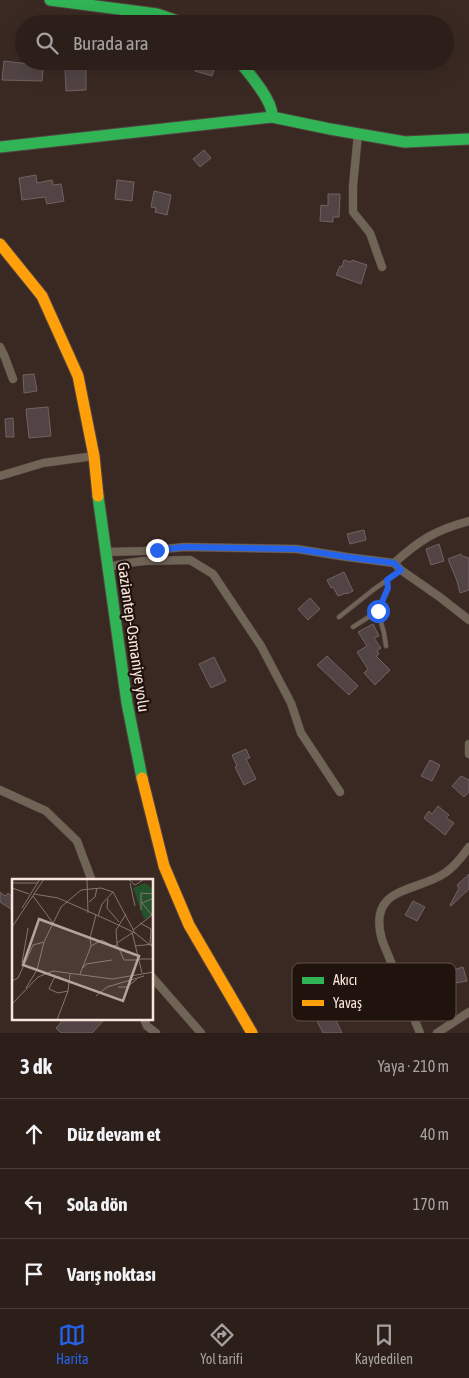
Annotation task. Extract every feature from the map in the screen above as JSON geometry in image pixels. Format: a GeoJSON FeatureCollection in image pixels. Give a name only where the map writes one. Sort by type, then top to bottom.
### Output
{"type":"FeatureCollection","features":[{"type":"Feature","properties":{"kind":"main road"},"geometry":{"type":"LineString","coordinates":[[50,0],[160,15]]}},
{"type":"Feature","properties":{"kind":"main road"},"geometry":{"type":"LineString","coordinates":[[246,70],[259,86],[274,111],[272,117]]}},
{"type":"Feature","properties":{"kind":"main road"},"geometry":{"type":"LineString","coordinates":[[0,147],[272,117],[405,142],[469,139]]}},
{"type":"Feature","properties":{"kind":"main road","name":"Gaziantep-Osmaniye yolu"},"geometry":{"type":"LineString","coordinates":[[0,244],[42,296],[78,376],[94,456],[127,703],[146,795],[164,866],[188,925],[252,1033]]}},
{"type":"Feature","properties":{"kind":"street"},"geometry":{"type":"LineString","coordinates":[[358,134],[352,212],[370,233],[382,267]]}},
{"type":"Feature","properties":{"kind":"street"},"geometry":{"type":"LineString","coordinates":[[0,347],[13,379]]}},
{"type":"Feature","properties":{"kind":"street"},"geometry":{"type":"LineString","coordinates":[[0,476],[44,463],[94,456]]}},
{"type":"Feature","properties":{"kind":"street"},"geometry":{"type":"LineString","coordinates":[[394,563],[414,545],[428,536],[442,529],[469,521]]}},
{"type":"Feature","properties":{"kind":"street"},"geometry":{"type":"LineString","coordinates":[[106,552],[184,547],[297,549],[394,563],[469,620]]}},
{"type":"Feature","properties":{"kind":"street"},"geometry":{"type":"LineString","coordinates":[[108,567],[144,561],[190,560],[213,574],[261,646],[291,703],[300,733],[340,792]]}},
{"type":"Feature","properties":{"kind":"street"},"geometry":{"type":"LineString","coordinates":[[469,744],[469,754]]}},
{"type":"Feature","properties":{"kind":"street"},"geometry":{"type":"LineString","coordinates":[[0,790],[46,811],[77,841],[92,879]]}},
{"type":"Feature","properties":{"kind":"street"},"geometry":{"type":"LineString","coordinates":[[391,963],[379,930],[381,911],[386,902],[398,892],[433,880],[445,873],[455,865],[469,847]]}},
{"type":"Feature","properties":{"kind":"street"},"geometry":{"type":"LineString","coordinates":[[154,979],[201,1033]]}},
{"type":"Feature","properties":{"kind":"street"},"geometry":{"type":"LineString","coordinates":[[456,1021],[469,1012]]}},
{"type":"Feature","properties":{"kind":"street"},"geometry":{"type":"LineString","coordinates":[[145,1021],[147,1026],[156,1033]]}},
{"type":"Feature","properties":{"kind":"street"},"geometry":{"type":"LineString","coordinates":[[415,1021],[420,1033]]}},
{"type":"Feature","properties":{"kind":"street"},"geometry":{"type":"LineString","coordinates":[[437,1033],[455,1021]]}},
{"type":"Feature","properties":{"kind":"lane"},"geometry":{"type":"LineString","coordinates":[[339,617],[401,570]]}},
{"type":"Feature","properties":{"kind":"lane"},"geometry":{"type":"LineString","coordinates":[[352,627],[378,611],[388,588],[387,580]]}},
{"type":"Feature","properties":{"kind":"lane"},"geometry":{"type":"LineString","coordinates":[[378,611],[382,621],[386,646]]}},
{"type":"Feature","properties":{"kind":"building"},"geometry":{"type":"Polygon","coordinates":[[[4,61],[15,62],[15,70],[43,70],[42,81],[2,80],[4,61]]]}},
{"type":"Feature","properties":{"kind":"building"},"geometry":{"type":"Polygon","coordinates":[[[65,70],[86,70],[86,90],[66,91],[65,70]]]}},
{"type":"Feature","properties":{"kind":"building"},"geometry":{"type":"Polygon","coordinates":[[[195,70],[214,70],[212,76],[195,70]]]}},
{"type":"Feature","properties":{"kind":"building"},"geometry":{"type":"Polygon","coordinates":[[[204,150],[211,158],[200,167],[193,159],[204,150]]]}},
{"type":"Feature","properties":{"kind":"building"},"geometry":{"type":"Polygon","coordinates":[[[36,175],[37,183],[52,180],[53,185],[61,184],[64,201],[47,204],[45,197],[22,200],[19,178],[36,175]]]}},
{"type":"Feature","properties":{"kind":"building"},"geometry":{"type":"Polygon","coordinates":[[[117,180],[134,182],[132,201],[115,199],[117,180]]]}},
{"type":"Feature","properties":{"kind":"building"},"geometry":{"type":"Polygon","coordinates":[[[154,191],[171,195],[167,215],[155,212],[156,208],[151,207],[154,191]]]}},
{"type":"Feature","properties":{"kind":"building"},"geometry":{"type":"Polygon","coordinates":[[[328,194],[340,194],[339,217],[333,217],[333,222],[320,221],[321,205],[328,206],[328,194]]]}},
{"type":"Feature","properties":{"kind":"building"},"geometry":{"type":"Polygon","coordinates":[[[344,260],[351,262],[352,260],[367,265],[361,284],[336,275],[340,266],[342,267],[344,260]]]}},
{"type":"Feature","properties":{"kind":"building"},"geometry":{"type":"Polygon","coordinates":[[[34,374],[37,391],[24,393],[23,375],[34,374]]]}},
{"type":"Feature","properties":{"kind":"building"},"geometry":{"type":"Polygon","coordinates":[[[48,407],[51,436],[29,438],[26,409],[48,407]]]}},
{"type":"Feature","properties":{"kind":"building"},"geometry":{"type":"Polygon","coordinates":[[[13,418],[14,437],[6,437],[5,419],[13,418]]]}},
{"type":"Feature","properties":{"kind":"building"},"geometry":{"type":"Polygon","coordinates":[[[364,530],[366,540],[350,544],[347,534],[364,530]]]}},
{"type":"Feature","properties":{"kind":"building"},"geometry":{"type":"Polygon","coordinates":[[[439,544],[444,561],[431,565],[426,549],[439,544]]]}},
{"type":"Feature","properties":{"kind":"building"},"geometry":{"type":"Polygon","coordinates":[[[461,554],[469,558],[469,590],[460,593],[448,559],[461,554]]]}},
{"type":"Feature","properties":{"kind":"building"},"geometry":{"type":"Polygon","coordinates":[[[344,572],[353,591],[338,596],[327,580],[344,572]]]}},
{"type":"Feature","properties":{"kind":"building"},"geometry":{"type":"Polygon","coordinates":[[[310,598],[320,609],[308,620],[298,609],[310,598]]]}},
{"type":"Feature","properties":{"kind":"building"},"geometry":{"type":"Polygon","coordinates":[[[373,624],[379,636],[374,638],[381,648],[377,651],[379,654],[376,656],[390,670],[375,685],[364,673],[368,669],[357,652],[367,646],[358,632],[373,624]]]}},
{"type":"Feature","properties":{"kind":"building"},"geometry":{"type":"Polygon","coordinates":[[[327,656],[358,686],[349,695],[317,665],[327,656]]]}},
{"type":"Feature","properties":{"kind":"building"},"geometry":{"type":"Polygon","coordinates":[[[214,657],[226,681],[211,688],[199,664],[214,657]]]}},
{"type":"Feature","properties":{"kind":"building"},"geometry":{"type":"Polygon","coordinates":[[[246,749],[250,758],[246,759],[256,779],[244,785],[235,767],[237,766],[232,755],[246,749]]]}},
{"type":"Feature","properties":{"kind":"building"},"geometry":{"type":"Polygon","coordinates":[[[430,760],[440,765],[432,781],[421,776],[430,760]]]}},
{"type":"Feature","properties":{"kind":"building"},"geometry":{"type":"Polygon","coordinates":[[[461,776],[469,780],[469,792],[464,797],[452,786],[461,776]]]}},
{"type":"Feature","properties":{"kind":"building"},"geometry":{"type":"Polygon","coordinates":[[[438,806],[449,815],[446,818],[454,823],[445,835],[424,818],[429,811],[432,814],[438,806]]]}},
{"type":"Feature","properties":{"kind":"building"},"geometry":{"type":"Polygon","coordinates":[[[469,874],[469,889],[451,906],[459,888],[457,885],[469,874]]]}},
{"type":"Feature","properties":{"kind":"building"},"geometry":{"type":"Polygon","coordinates":[[[0,892],[5,896],[8,893],[12,896],[12,910],[0,902],[0,892]]]}},
{"type":"Feature","properties":{"kind":"building"},"geometry":{"type":"Polygon","coordinates":[[[413,901],[425,907],[417,921],[405,915],[413,901]]]}},
{"type":"Feature","properties":{"kind":"building"},"geometry":{"type":"Polygon","coordinates":[[[463,967],[467,981],[456,983],[456,969],[463,967]]]}},
{"type":"Feature","properties":{"kind":"building"},"geometry":{"type":"Polygon","coordinates":[[[62,1021],[103,1021],[92,1033],[61,1033],[56,1028],[62,1021]]]}},
{"type":"Feature","properties":{"kind":"building"},"geometry":{"type":"Polygon","coordinates":[[[317,1021],[336,1021],[342,1033],[323,1033],[317,1021]]]}},
{"type":"Feature","properties":{"kind":"traffic: fast"},"geometry":{"type":"LineString","coordinates":[[50,0],[160,15]]}},
{"type":"Feature","properties":{"kind":"traffic: fast"},"geometry":{"type":"LineString","coordinates":[[246,70],[265,96],[272,111],[272,117]]}},
{"type":"Feature","properties":{"kind":"traffic: fast"},"geometry":{"type":"LineString","coordinates":[[0,147],[272,117],[405,142],[469,139]]}},
{"type":"Feature","properties":{"kind":"traffic: fast"},"geometry":{"type":"LineString","coordinates":[[98,496],[127,703],[142,778]]}},
{"type":"Feature","properties":{"kind":"traffic: slow"},"geometry":{"type":"LineString","coordinates":[[0,244],[42,296],[78,376],[94,456],[98,496]]}},
{"type":"Feature","properties":{"kind":"traffic: slow"},"geometry":{"type":"LineString","coordinates":[[142,778],[164,866],[189,925],[252,1033]]}},
{"type":"Feature","properties":{"kind":"route"},"geometry":{"type":"LineString","coordinates":[[157,550],[184,547],[297,549],[394,563],[401,570],[387,580],[388,588],[378,611]]}}]}
